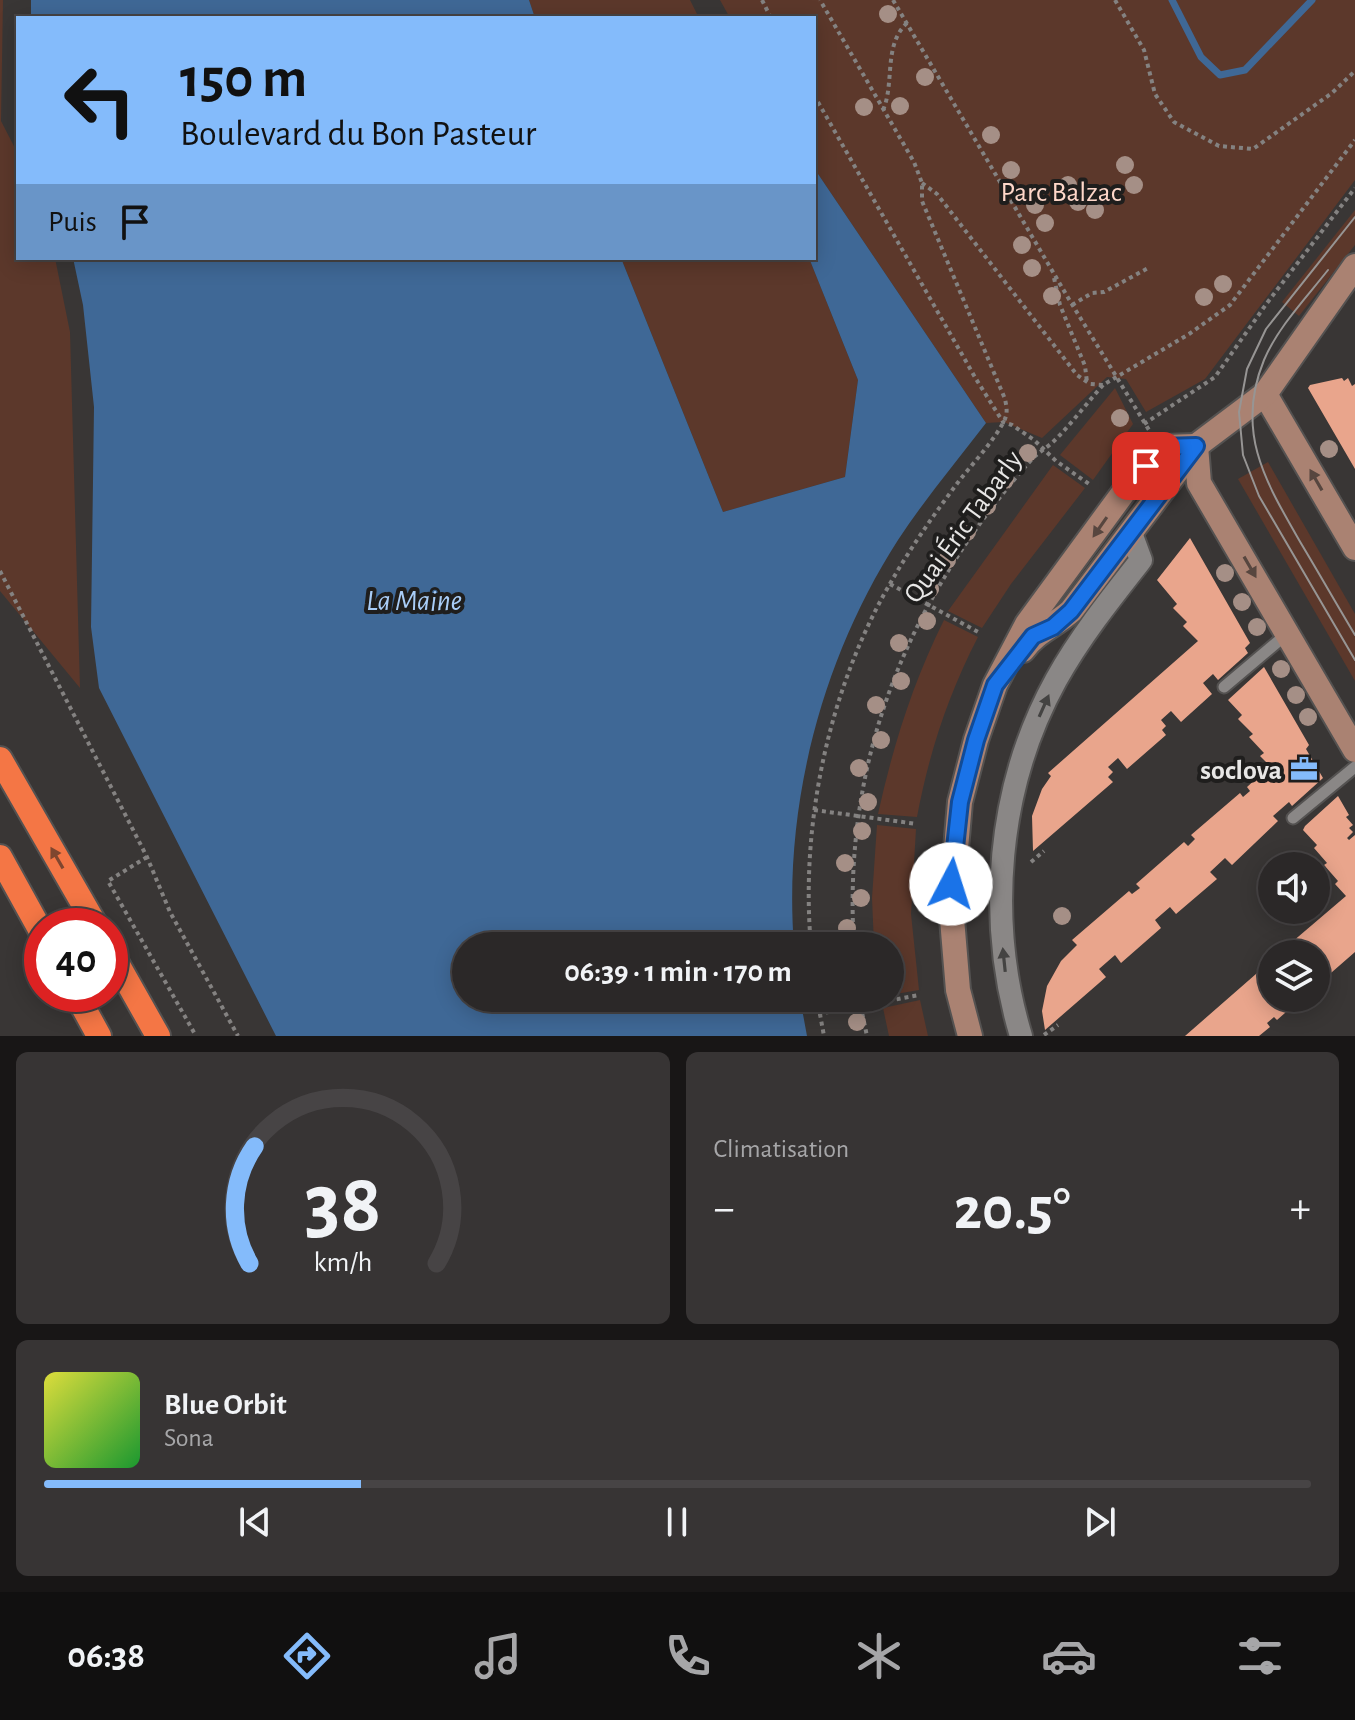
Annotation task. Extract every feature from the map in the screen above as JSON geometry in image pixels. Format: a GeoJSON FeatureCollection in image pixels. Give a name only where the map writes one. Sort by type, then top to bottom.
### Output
{"type":"FeatureCollection","features":[{"type":"Feature","properties":{"kind":"highway"},"geometry":{"type":"LineString","coordinates":[[0,759],[86,908]]}},
{"type":"Feature","properties":{"kind":"highway"},"geometry":{"type":"LineString","coordinates":[[0,857],[28,908]]}},
{"type":"Feature","properties":{"kind":"highway"},"geometry":{"type":"LineString","coordinates":[[128,983],[158,1036]]}},
{"type":"Feature","properties":{"kind":"highway"},"geometry":{"type":"LineString","coordinates":[[86,1012],[99,1036]]}},
{"type":"Feature","properties":{"kind":"street"},"geometry":{"type":"LineString","coordinates":[[995,685],[1033,636],[1053,627],[1071,611],[1196,446],[1265,394],[1355,266]]}},
{"type":"Feature","properties":{"kind":"street"},"geometry":{"type":"LineString","coordinates":[[1265,394],[1355,548]]}},
{"type":"Feature","properties":{"kind":"street"},"geometry":{"type":"LineString","coordinates":[[1196,446],[1199,483],[1355,750]]}},
{"type":"Feature","properties":{"kind":"street"},"geometry":{"type":"LineString","coordinates":[[970,1036],[958,990],[951,907],[952,872],[960,802],[976,740],[995,685],[1027,624],[1129,485],[1163,447],[1196,446]]}},
{"type":"Feature","properties":{"kind":"street"},"geometry":{"type":"LineString","coordinates":[[1021,1036],[1007,982],[1001,926],[1002,858],[1010,808],[1033,732],[1057,679],[1080,641],[1141,560],[1131,533]]}},
{"type":"Feature","properties":{"kind":"lane"},"geometry":{"type":"LineString","coordinates":[[1224,687],[1288,632]]}},
{"type":"Feature","properties":{"kind":"lane"},"geometry":{"type":"LineString","coordinates":[[1293,818],[1355,767]]}},
{"type":"Feature","properties":{"kind":"path"},"geometry":{"type":"LineString","coordinates":[[820,0],[922,183],[937,194],[1077,375],[1087,382],[1103,385]]}},
{"type":"Feature","properties":{"kind":"path"},"geometry":{"type":"LineString","coordinates":[[903,0],[894,2],[1144,424],[1215,377],[1355,188]]}},
{"type":"Feature","properties":{"kind":"path"},"geometry":{"type":"LineString","coordinates":[[1115,0],[1144,50],[1155,94],[1174,122],[1219,146],[1253,149],[1332,93],[1355,71]]}},
{"type":"Feature","properties":{"kind":"path"},"geometry":{"type":"LineString","coordinates":[[883,110],[896,38],[907,23]]}},
{"type":"Feature","properties":{"kind":"path"},"geometry":{"type":"LineString","coordinates":[[816,99],[1003,422],[1012,425],[1089,484]]}},
{"type":"Feature","properties":{"kind":"path","name":"Quai Éric Tabarly"},"geometry":{"type":"LineString","coordinates":[[854,932],[853,863],[865,769],[878,722],[906,646],[927,605],[972,536],[1034,457],[1053,442],[1103,385],[1189,334],[1230,305],[1355,140]]}},
{"type":"Feature","properties":{"kind":"path"},"geometry":{"type":"LineString","coordinates":[[810,932],[809,890],[814,810],[845,686],[890,584],[1008,411],[922,201],[922,183]]}},
{"type":"Feature","properties":{"kind":"path"},"geometry":{"type":"LineString","coordinates":[[1072,305],[1150,267]]}},
{"type":"Feature","properties":{"kind":"path"},"geometry":{"type":"LineString","coordinates":[[1053,272],[1060,305],[1085,366],[1087,382]]}},
{"type":"Feature","properties":{"kind":"path"},"geometry":{"type":"LineString","coordinates":[[0,571],[147,857],[170,912],[238,1036]]}},
{"type":"Feature","properties":{"kind":"path"},"geometry":{"type":"LineString","coordinates":[[890,584],[980,633]]}},
{"type":"Feature","properties":{"kind":"path"},"geometry":{"type":"LineString","coordinates":[[814,810],[917,824]]}},
{"type":"Feature","properties":{"kind":"path"},"geometry":{"type":"LineString","coordinates":[[1031,862],[1044,851]]}},
{"type":"Feature","properties":{"kind":"path"},"geometry":{"type":"LineString","coordinates":[[147,857],[108,881],[196,1036]]}},
{"type":"Feature","properties":{"kind":"path"},"geometry":{"type":"LineString","coordinates":[[904,998],[919,995]]}},
{"type":"Feature","properties":{"kind":"path"},"geometry":{"type":"LineString","coordinates":[[824,1036],[818,1014],[830,1012]]}},
{"type":"Feature","properties":{"kind":"path"},"geometry":{"type":"LineString","coordinates":[[862,1012],[867,1036]]}},
{"type":"Feature","properties":{"kind":"path"},"geometry":{"type":"LineString","coordinates":[[1044,1035],[1058,1025]]}},
{"type":"Feature","properties":{"kind":"green space"},"geometry":{"type":"Polygon","coordinates":[[[0,0],[3,0],[1,121],[16,150],[16,260],[55,260],[70,332],[80,688],[0,591],[0,0]]]}},
{"type":"Feature","properties":{"kind":"green space"},"geometry":{"type":"Polygon","coordinates":[[[529,0],[690,0],[698,16],[534,16],[529,0]]]}},
{"type":"Feature","properties":{"kind":"green space","name":"Parc Balzac"},"geometry":{"type":"Polygon","coordinates":[[[720,0],[1355,0],[1355,180],[1205,379],[1146,412],[1126,379],[1107,377],[1042,438],[1004,422],[986,423],[816,171],[816,16],[729,16],[720,0]]]}},
{"type":"Feature","properties":{"kind":"green space"},"geometry":{"type":"Polygon","coordinates":[[[1355,210],[1355,245],[1299,316],[1282,302],[1355,210]]]}},
{"type":"Feature","properties":{"kind":"green space"},"geometry":{"type":"Polygon","coordinates":[[[622,260],[810,260],[858,380],[845,477],[723,512],[622,260]]]}},
{"type":"Feature","properties":{"kind":"green space"},"geometry":{"type":"Polygon","coordinates":[[[1115,388],[1133,424],[1093,480],[1060,455],[1115,388]]]}},
{"type":"Feature","properties":{"kind":"green space"},"geometry":{"type":"Polygon","coordinates":[[[1268,462],[1355,614],[1355,681],[1238,479],[1268,462]]]}},
{"type":"Feature","properties":{"kind":"green space"},"geometry":{"type":"Polygon","coordinates":[[[1053,465],[1085,488],[1011,584],[982,628],[948,611],[1053,465]]]}},
{"type":"Feature","properties":{"kind":"green space"},"geometry":{"type":"Polygon","coordinates":[[[944,620],[978,637],[941,725],[917,817],[878,814],[905,715],[944,620]]]}},
{"type":"Feature","properties":{"kind":"green space"},"geometry":{"type":"Polygon","coordinates":[[[877,825],[916,829],[911,914],[919,990],[904,993],[904,932],[873,932],[872,898],[877,825]]]}},
{"type":"Feature","properties":{"kind":"green space"},"geometry":{"type":"Polygon","coordinates":[[[920,1000],[928,1036],[889,1036],[884,1012],[904,1012],[904,1003],[920,1000]]]}},
{"type":"Feature","properties":{"kind":"water"},"geometry":{"type":"Polygon","coordinates":[[[31,0],[529,0],[534,16],[31,16],[31,0]]]}},
{"type":"Feature","properties":{"kind":"water","name":"La Maine"},"geometry":{"type":"Polygon","coordinates":[[[816,171],[986,423],[898,540],[871,586],[829,683],[813,735],[802,787],[795,840],[793,932],[452,932],[452,1012],[803,1012],[807,1036],[276,1036],[99,688],[91,627],[94,407],[83,305],[73,260],[622,260],[723,512],[845,477],[858,380],[810,260],[816,260],[816,171]]]}},
{"type":"Feature","properties":{"kind":"building"},"geometry":{"type":"Polygon","coordinates":[[[1342,378],[1344,381],[1348,378],[1352,386],[1355,384],[1355,469],[1308,388],[1342,378]]]}},
{"type":"Feature","properties":{"kind":"building"},"geometry":{"type":"Polygon","coordinates":[[[1190,538],[1250,643],[1245,648],[1248,653],[1218,680],[1213,674],[1203,683],[1212,694],[1181,722],[1171,711],[1161,720],[1166,726],[1162,730],[1166,735],[1127,769],[1118,758],[1108,767],[1113,772],[1108,777],[1113,782],[1033,851],[1032,816],[1042,789],[1051,776],[1048,773],[1198,641],[1183,626],[1187,622],[1173,608],[1177,604],[1157,580],[1190,538]]]}},
{"type":"Feature","properties":{"kind":"building"},"geometry":{"type":"Polygon","coordinates":[[[1264,667],[1309,745],[1306,749],[1323,778],[1292,806],[1289,802],[1273,816],[1278,821],[1232,865],[1225,858],[1210,872],[1217,879],[1176,914],[1170,907],[1155,920],[1161,928],[1121,963],[1115,955],[1099,969],[1106,977],[1045,1030],[1042,1011],[1047,986],[1061,961],[1077,945],[1072,940],[1129,891],[1132,894],[1140,888],[1136,884],[1184,842],[1188,846],[1195,839],[1191,835],[1240,793],[1243,797],[1250,791],[1247,787],[1270,766],[1260,756],[1264,753],[1249,737],[1253,734],[1238,719],[1242,715],[1228,700],[1264,667]]]}},
{"type":"Feature","properties":{"kind":"building"},"geometry":{"type":"Polygon","coordinates":[[[1338,796],[1349,815],[1346,817],[1353,825],[1349,828],[1353,832],[1347,838],[1349,840],[1355,835],[1355,952],[1330,974],[1330,940],[1294,940],[1313,924],[1330,924],[1330,910],[1346,896],[1335,884],[1338,881],[1330,872],[1330,852],[1317,852],[1314,848],[1317,845],[1303,830],[1338,796]]]}},
{"type":"Feature","properties":{"kind":"building"},"geometry":{"type":"Polygon","coordinates":[[[1258,972],[1258,1012],[1286,1012],[1267,1023],[1270,1027],[1259,1036],[1185,1036],[1258,972]]]}},
{"type":"Feature","properties":{"kind":"waterway"},"geometry":{"type":"LineString","coordinates":[[1172,0],[1201,57],[1220,75],[1245,70],[1312,0]]}},
{"type":"Feature","properties":{"kind":"tram line"},"geometry":{"type":"LineString","coordinates":[[1355,217],[1266,329],[1247,369],[1239,412],[1243,455],[1259,496],[1355,660]]}},
{"type":"Feature","properties":{"kind":"tram line"},"geometry":{"type":"LineString","coordinates":[[1328,270],[1270,348],[1256,386],[1252,411],[1259,457],[1277,501],[1355,635]]}},
{"type":"Feature","properties":{"kind":"place","name":"soclova"},"geometry":{"type":"Point","coordinates":[1304,769]}},
{"type":"Feature","properties":{"kind":"route"},"geometry":{"type":"LineString","coordinates":[[951,884],[960,802],[976,740],[995,685],[1033,636],[1053,627],[1071,611],[1196,446],[1163,447],[1146,466]]}}]}
